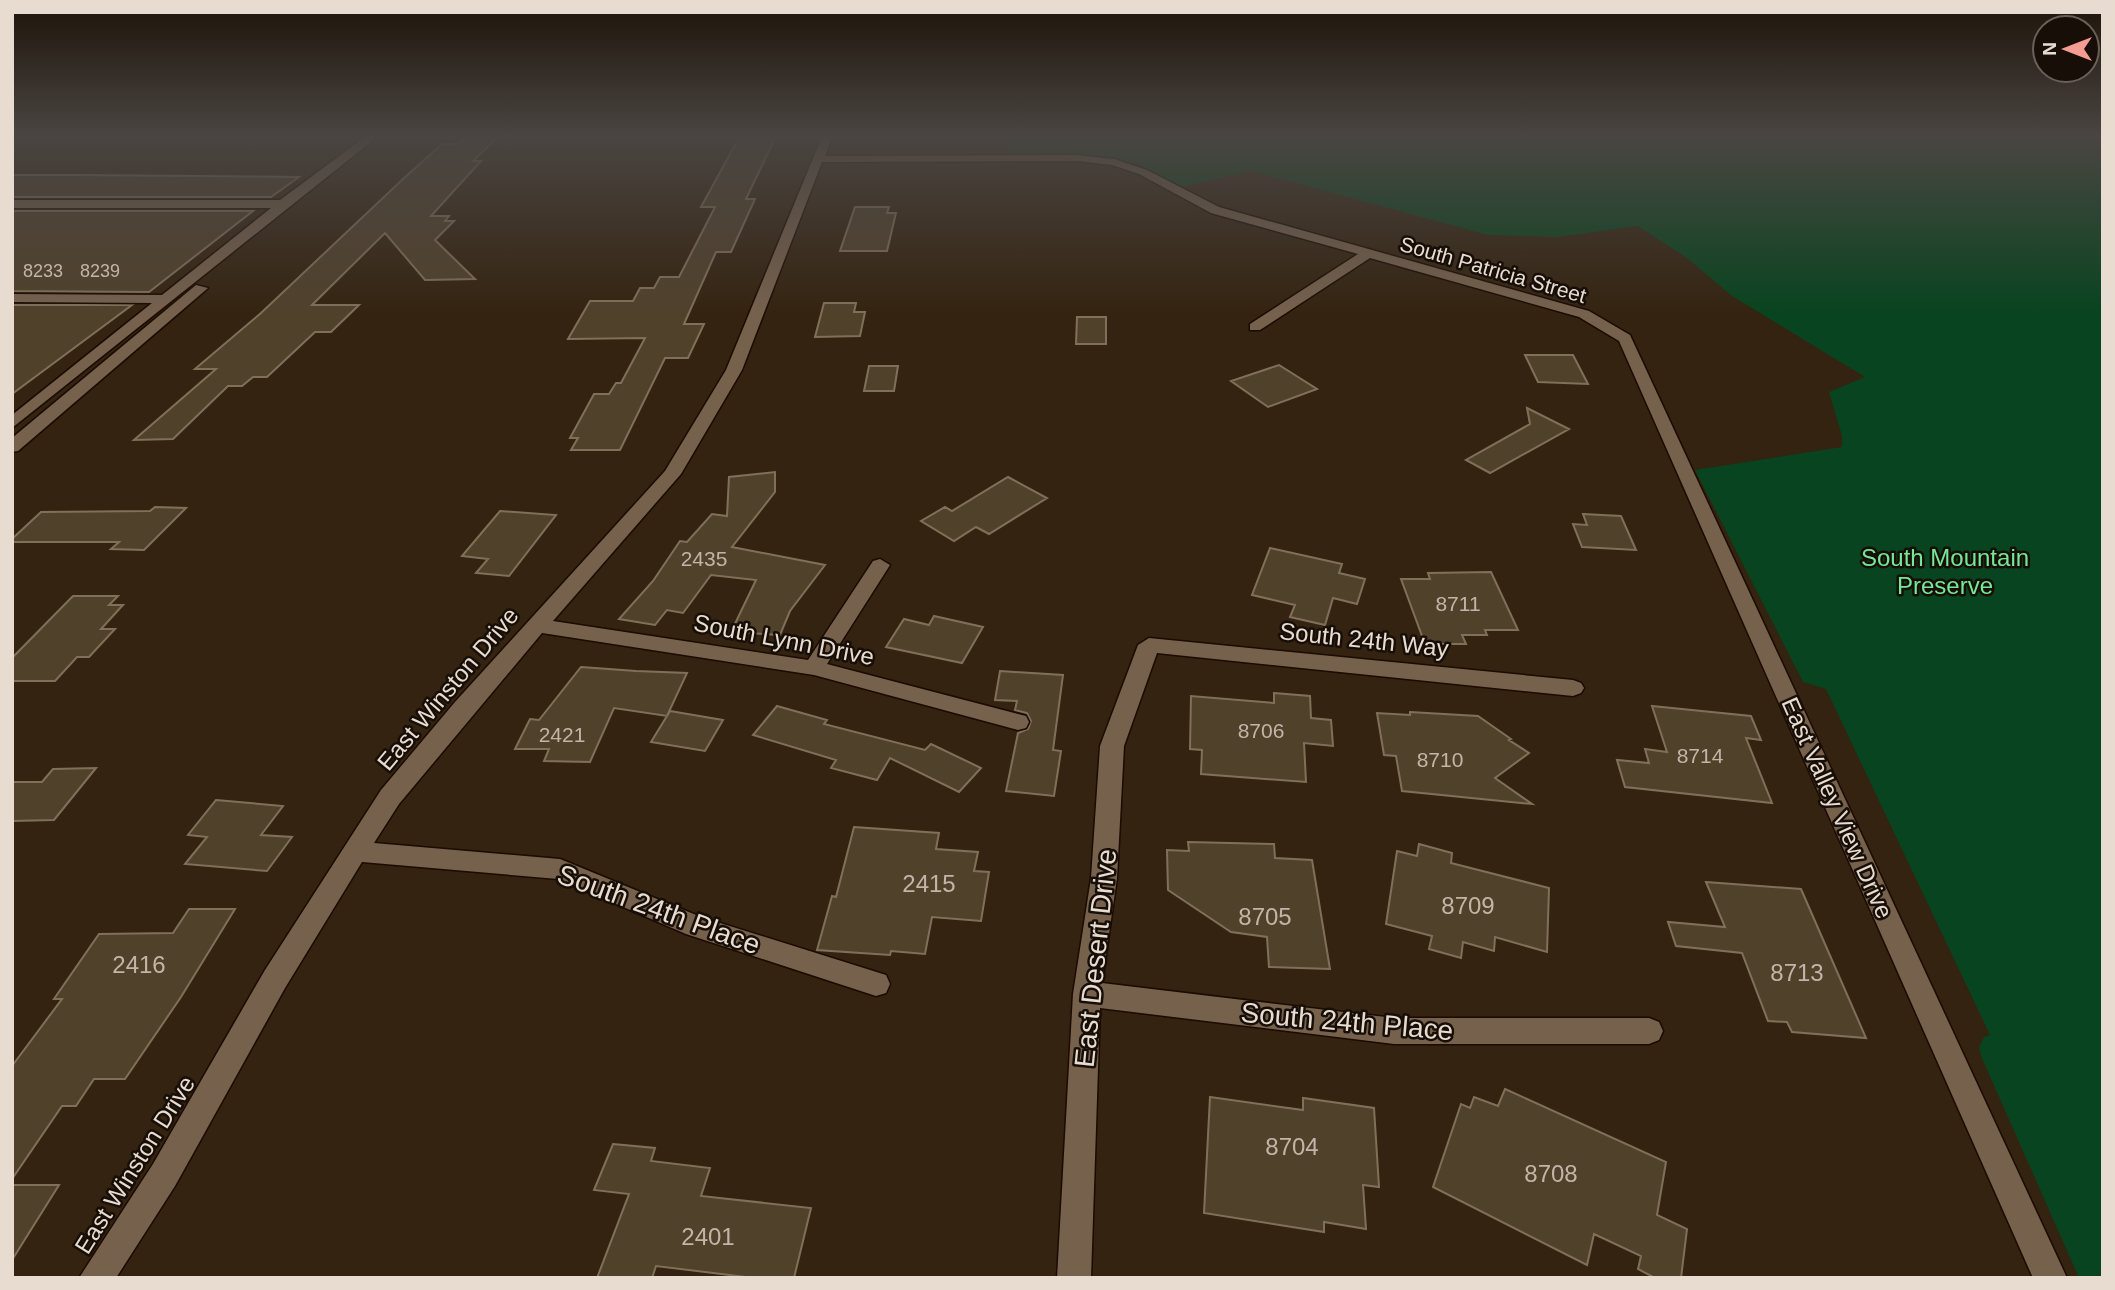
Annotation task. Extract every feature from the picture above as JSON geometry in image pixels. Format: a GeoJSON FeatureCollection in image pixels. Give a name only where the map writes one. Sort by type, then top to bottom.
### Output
{"type":"FeatureCollection","features":[{"type":"Feature","properties":{"kind":"street"},"geometry":{"type":"LineString","coordinates":[[14,421],[295,194]]}},
{"type":"Feature","properties":{"kind":"street"},"geometry":{"type":"LineString","coordinates":[[12,447],[313,194]]}},
{"type":"Feature","properties":{"kind":"street","name":"East Winston Drive"},"geometry":{"type":"LineString","coordinates":[[96,1278],[164,1175],[275,979],[390,797],[537,625],[672,474],[734,370],[804,194]]}},
{"type":"Feature","properties":{"kind":"street","name":"South Patricia Street"},"geometry":{"type":"LineString","coordinates":[[1185,194],[1215,210],[1584,314],[1625,338]]}},
{"type":"Feature","properties":{"kind":"street"},"geometry":{"type":"LineString","coordinates":[[12,204],[301,204]]}},
{"type":"Feature","properties":{"kind":"street"},"geometry":{"type":"LineString","coordinates":[[1255,327],[1367,255]]}},
{"type":"Feature","properties":{"kind":"street"},"geometry":{"type":"LineString","coordinates":[[12,298],[188,300]]}},
{"type":"Feature","properties":{"kind":"street","name":"East Valley View Drive"},"geometry":{"type":"LineString","coordinates":[[1625,338],[2050,1278]]}},
{"type":"Feature","properties":{"kind":"street"},"geometry":{"type":"LineString","coordinates":[[14,421],[46,419]]}},
{"type":"Feature","properties":{"kind":"street"},"geometry":{"type":"LineString","coordinates":[[814,668],[880,565]]}},
{"type":"Feature","properties":{"kind":"street","name":"South Lynn Drive"},"geometry":{"type":"LineString","coordinates":[[537,625],[814,668],[1018,722]]}},
{"type":"Feature","properties":{"kind":"street","name":"South 24th Way"},"geometry":{"type":"LineString","coordinates":[[1149,645],[1573,688]]}},
{"type":"Feature","properties":{"kind":"street","name":"East Desert Drive"},"geometry":{"type":"LineString","coordinates":[[1074,1278],[1087,994],[1104,878],[1112,746],[1149,645]]}},
{"type":"Feature","properties":{"kind":"street","name":"South 24th Place"},"geometry":{"type":"LineString","coordinates":[[354,851],[560,869],[695,926],[876,984]]}},
{"type":"Feature","properties":{"kind":"street","name":"South 24th Place"},"geometry":{"type":"LineString","coordinates":[[1087,994],[1394,1031],[1649,1031]]}},
{"type":"Feature","properties":{"kind":"green space","name":"South Mountain Preserve"},"geometry":{"type":"Polygon","coordinates":[[[1338,194],[2103,194],[2103,1278],[2079,1278],[1981,1056],[1979,1047],[1984,1037],[1990,1035],[1826,689],[1803,682],[1695,470],[1842,447],[1842,436],[1829,392],[1865,377],[1732,296],[1687,258],[1638,226],[1557,237],[1488,235],[1338,194]]]}},
{"type":"Feature","properties":{"kind":"building"},"geometry":{"type":"Polygon","coordinates":[[[12,194],[275,194],[271,197],[12,197],[12,194]]]}},
{"type":"Feature","properties":{"kind":"building"},"geometry":{"type":"Polygon","coordinates":[[[387,194],[451,194],[431,216],[449,216],[445,221],[454,221],[435,240],[475,279],[425,280],[385,233],[312,305],[359,305],[331,332],[315,332],[267,377],[253,377],[242,386],[228,386],[173,439],[134,440],[216,369],[195,369],[261,313],[387,194]]]}},
{"type":"Feature","properties":{"kind":"building"},"geometry":{"type":"Polygon","coordinates":[[[708,194],[748,194],[746,199],[755,199],[731,252],[716,252],[684,324],[704,324],[688,358],[665,358],[620,450],[571,450],[578,438],[570,438],[594,394],[609,394],[616,383],[621,383],[645,338],[568,339],[590,301],[633,301],[640,288],[654,288],[660,277],[679,277],[715,207],[701,207],[708,194]]]}},
{"type":"Feature","properties":{"kind":"building"},"geometry":{"type":"Polygon","coordinates":[[[855,207],[889,207],[887,213],[896,213],[887,251],[840,251],[855,207]]]}},
{"type":"Feature","properties":{"kind":"building"},"geometry":{"type":"Polygon","coordinates":[[[12,211],[253,211],[149,292],[12,291],[12,211]]]}},
{"type":"Feature","properties":{"kind":"building"},"geometry":{"type":"Polygon","coordinates":[[[824,303],[856,303],[854,312],[865,312],[860,336],[815,337],[824,303]]]}},
{"type":"Feature","properties":{"kind":"building"},"geometry":{"type":"Polygon","coordinates":[[[12,305],[132,305],[12,394],[12,305]]]}},
{"type":"Feature","properties":{"kind":"building"},"geometry":{"type":"Polygon","coordinates":[[[1077,317],[1106,317],[1106,344],[1076,344],[1077,317]]]}},
{"type":"Feature","properties":{"kind":"building"},"geometry":{"type":"Polygon","coordinates":[[[1525,355],[1573,355],[1588,384],[1538,382],[1525,355]]]}},
{"type":"Feature","properties":{"kind":"building"},"geometry":{"type":"Polygon","coordinates":[[[1279,365],[1317,389],[1268,407],[1231,381],[1279,365]]]}},
{"type":"Feature","properties":{"kind":"building"},"geometry":{"type":"Polygon","coordinates":[[[869,366],[898,366],[894,391],[864,391],[869,366]]]}},
{"type":"Feature","properties":{"kind":"building"},"geometry":{"type":"Polygon","coordinates":[[[1527,408],[1569,429],[1490,473],[1466,460],[1530,424],[1527,408]]]}},
{"type":"Feature","properties":{"kind":"building"},"geometry":{"type":"Polygon","coordinates":[[[775,472],[775,492],[732,547],[825,565],[790,611],[780,635],[731,632],[756,580],[711,575],[683,613],[667,610],[655,625],[619,619],[653,581],[680,541],[687,542],[712,514],[727,516],[729,477],[775,472]]]}},
{"type":"Feature","properties":{"kind":"building"},"geometry":{"type":"Polygon","coordinates":[[[1008,477],[1047,498],[989,534],[976,527],[954,541],[921,521],[945,507],[952,511],[1008,477]]]}},
{"type":"Feature","properties":{"kind":"building"},"geometry":{"type":"Polygon","coordinates":[[[155,507],[186,508],[144,550],[111,549],[119,542],[12,542],[41,512],[150,511],[155,507]]]}},
{"type":"Feature","properties":{"kind":"building"},"geometry":{"type":"Polygon","coordinates":[[[500,511],[556,515],[509,576],[476,573],[488,559],[462,556],[500,511]]]}},
{"type":"Feature","properties":{"kind":"building"},"geometry":{"type":"Polygon","coordinates":[[[1583,514],[1621,516],[1636,550],[1582,547],[1573,524],[1587,525],[1583,514]]]}},
{"type":"Feature","properties":{"kind":"building"},"geometry":{"type":"Polygon","coordinates":[[[1270,548],[1342,564],[1339,573],[1365,579],[1357,604],[1333,598],[1325,625],[1290,617],[1295,605],[1252,595],[1270,548]]]}},
{"type":"Feature","properties":{"kind":"building"},"geometry":{"type":"Polygon","coordinates":[[[1491,572],[1518,630],[1485,630],[1487,635],[1462,635],[1466,644],[1425,644],[1401,579],[1430,579],[1428,573],[1491,572]]]}},
{"type":"Feature","properties":{"kind":"building"},"geometry":{"type":"Polygon","coordinates":[[[73,596],[118,596],[109,605],[123,605],[101,629],[115,629],[89,657],[77,657],[55,681],[12,681],[12,658],[73,596]]]}},
{"type":"Feature","properties":{"kind":"building"},"geometry":{"type":"Polygon","coordinates":[[[934,616],[983,627],[962,663],[886,647],[904,619],[929,625],[934,616]]]}},
{"type":"Feature","properties":{"kind":"building"},"geometry":{"type":"Polygon","coordinates":[[[581,667],[687,673],[667,716],[614,708],[590,762],[544,761],[549,749],[515,749],[530,719],[539,720],[581,667]]]}},
{"type":"Feature","properties":{"kind":"building"},"geometry":{"type":"Polygon","coordinates":[[[1000,671],[1063,675],[1053,750],[1061,751],[1054,796],[1006,791],[1018,733],[1028,729],[1031,721],[1027,713],[1015,710],[1017,701],[995,700],[1000,671]]]}},
{"type":"Feature","properties":{"kind":"building"},"geometry":{"type":"Polygon","coordinates":[[[1274,693],[1310,696],[1311,718],[1331,720],[1333,746],[1304,743],[1306,782],[1201,774],[1202,750],[1190,749],[1191,696],[1274,703],[1274,693]]]}},
{"type":"Feature","properties":{"kind":"building"},"geometry":{"type":"Polygon","coordinates":[[[777,706],[827,720],[824,724],[925,750],[931,744],[981,768],[959,792],[890,758],[877,780],[831,768],[836,760],[753,735],[777,706]]]}},
{"type":"Feature","properties":{"kind":"building"},"geometry":{"type":"Polygon","coordinates":[[[1652,706],[1751,716],[1761,740],[1746,738],[1772,803],[1625,787],[1617,760],[1649,763],[1645,749],[1667,752],[1652,706]]]}},
{"type":"Feature","properties":{"kind":"building"},"geometry":{"type":"Polygon","coordinates":[[[670,711],[723,720],[705,751],[651,742],[670,711]]]}},
{"type":"Feature","properties":{"kind":"building"},"geometry":{"type":"Polygon","coordinates":[[[1410,712],[1478,716],[1511,739],[1509,740],[1529,753],[1495,778],[1532,804],[1402,791],[1396,756],[1384,755],[1377,713],[1410,715],[1410,712]]]}},
{"type":"Feature","properties":{"kind":"building"},"geometry":{"type":"Polygon","coordinates":[[[96,768],[54,820],[12,821],[12,782],[42,782],[53,769],[96,768]]]}},
{"type":"Feature","properties":{"kind":"building"},"geometry":{"type":"Polygon","coordinates":[[[216,800],[283,806],[261,835],[292,837],[267,871],[185,864],[207,837],[188,835],[216,800]]]}},
{"type":"Feature","properties":{"kind":"building"},"geometry":{"type":"Polygon","coordinates":[[[854,827],[939,833],[936,849],[978,852],[974,871],[989,872],[981,921],[932,917],[925,954],[891,951],[890,955],[817,950],[832,896],[836,897],[854,827]]]}},
{"type":"Feature","properties":{"kind":"building"},"geometry":{"type":"Polygon","coordinates":[[[1188,842],[1274,844],[1275,858],[1312,860],[1330,969],[1269,967],[1267,937],[1231,932],[1168,890],[1167,850],[1189,851],[1188,842]]]}},
{"type":"Feature","properties":{"kind":"building"},"geometry":{"type":"Polygon","coordinates":[[[1419,844],[1452,853],[1451,863],[1549,888],[1547,952],[1495,937],[1494,951],[1463,942],[1461,958],[1429,949],[1432,936],[1386,924],[1397,851],[1417,856],[1419,844]]]}},
{"type":"Feature","properties":{"kind":"building"},"geometry":{"type":"Polygon","coordinates":[[[1706,882],[1801,889],[1866,1038],[1792,1032],[1787,1022],[1768,1021],[1742,953],[1676,946],[1668,922],[1725,927],[1706,882]]]}},
{"type":"Feature","properties":{"kind":"building"},"geometry":{"type":"Polygon","coordinates":[[[189,909],[235,909],[181,997],[125,1079],[94,1079],[76,1106],[62,1106],[12,1179],[12,1066],[62,999],[54,999],[99,934],[173,933],[189,909]]]}},
{"type":"Feature","properties":{"kind":"building"},"geometry":{"type":"Polygon","coordinates":[[[1505,1089],[1666,1162],[1657,1215],[1687,1229],[1681,1278],[1655,1278],[1638,1269],[1641,1256],[1594,1234],[1587,1265],[1433,1187],[1461,1104],[1470,1108],[1474,1097],[1498,1106],[1505,1089]]]}},
{"type":"Feature","properties":{"kind":"building"},"geometry":{"type":"Polygon","coordinates":[[[1210,1097],[1303,1110],[1303,1098],[1374,1108],[1379,1187],[1363,1185],[1366,1229],[1324,1222],[1324,1232],[1204,1213],[1210,1097]]]}},
{"type":"Feature","properties":{"kind":"building"},"geometry":{"type":"Polygon","coordinates":[[[613,1144],[655,1148],[651,1161],[710,1168],[701,1196],[811,1208],[794,1278],[754,1278],[656,1266],[652,1278],[597,1278],[629,1194],[594,1190],[613,1144]]]}},
{"type":"Feature","properties":{"kind":"building"},"geometry":{"type":"Polygon","coordinates":[[[12,1185],[59,1185],[12,1260],[12,1185]]]}}]}
